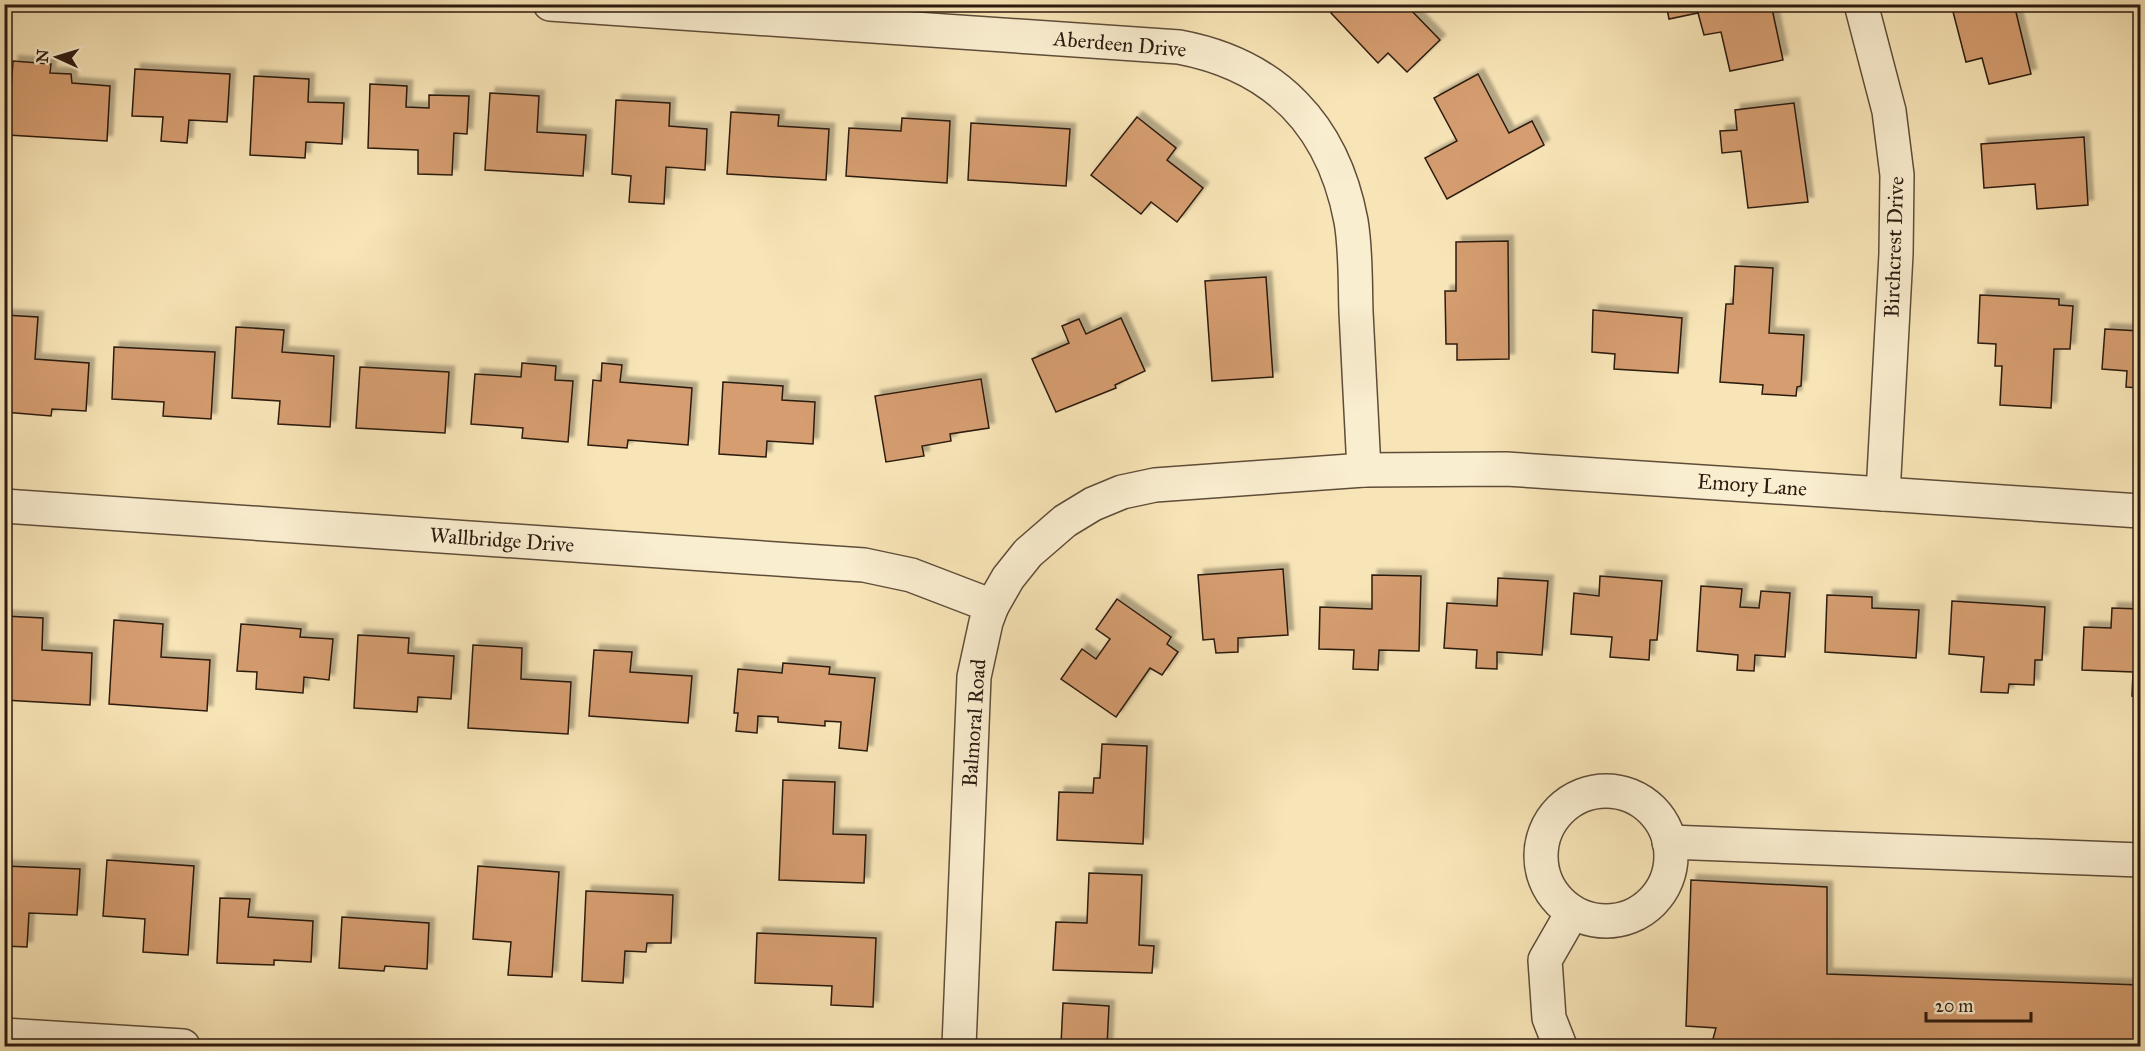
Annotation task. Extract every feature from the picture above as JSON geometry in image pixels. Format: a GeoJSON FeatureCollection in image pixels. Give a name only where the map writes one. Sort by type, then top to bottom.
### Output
{"type":"FeatureCollection","features":[{"type":"Feature","properties":{"kind":"street","name":"Aberdeen Drive"},"geometry":{"type":"LineString","coordinates":[[550,4],[886,16],[1179,47],[1210,54],[1240,66],[1283,93],[1307,118],[1326,145],[1340,174],[1351,223],[1364,470]]}},
{"type":"Feature","properties":{"kind":"street","name":"Birchcrest Drive"},"geometry":{"type":"LineString","coordinates":[[1861,4],[1889,111],[1897,175],[1896,254],[1883,494]]}},
{"type":"Feature","properties":{"kind":"street","name":"Emory Lane"},"geometry":{"type":"LineString","coordinates":[[1364,470],[1522,469],[2140,511]]}},
{"type":"Feature","properties":{"kind":"street","name":"Balmoral Road"},"geometry":{"type":"LineString","coordinates":[[959,1047],[974,678],[984,630],[992,606],[1008,578],[1040,542],[1065,521],[1093,504],[1122,492],[1171,483],[1364,470]]}},
{"type":"Feature","properties":{"kind":"street","name":"Wallbridge Drive"},"geometry":{"type":"LineString","coordinates":[[4,506],[864,565],[911,575],[992,606]]}},
{"type":"Feature","properties":{"kind":"street"},"geometry":{"type":"LineString","coordinates":[[1598,790],[1619,792],[1639,799],[1656,813],[1667,832],[1669,842],[1669,874],[1659,894],[1646,908],[1629,918],[1610,922],[1590,920],[1572,913],[1557,900],[1546,884],[1541,865],[1541,845],[1547,827],[1559,809],[1577,797],[1598,790]]}},
{"type":"Feature","properties":{"kind":"street"},"geometry":{"type":"LineString","coordinates":[[1669,842],[2140,860]]}},
{"type":"Feature","properties":{"kind":"street"},"geometry":{"type":"LineString","coordinates":[[1560,1047],[1549,1018],[1545,960],[1572,913]]}},
{"type":"Feature","properties":{"kind":"street"},"geometry":{"type":"LineString","coordinates":[[4,1035],[183,1047]]}},
{"type":"Feature","properties":{"kind":"building"},"geometry":{"type":"Polygon","coordinates":[[[1340,4],[1405,4],[1440,40],[1407,72],[1388,53],[1378,63],[1331,13],[1340,4]]]}},
{"type":"Feature","properties":{"kind":"building"},"geometry":{"type":"Polygon","coordinates":[[[1666,4],[1771,4],[1783,60],[1730,71],[1721,32],[1704,35],[1698,13],[1669,19],[1666,4]]]}},
{"type":"Feature","properties":{"kind":"building"},"geometry":{"type":"Polygon","coordinates":[[[1951,4],[2014,4],[2031,74],[1989,84],[1982,58],[1966,62],[1951,4]]]}},
{"type":"Feature","properties":{"kind":"building"},"geometry":{"type":"Polygon","coordinates":[[[13,61],[51,64],[50,73],[71,74],[72,83],[110,86],[107,141],[8,135],[13,61]]]}},
{"type":"Feature","properties":{"kind":"building"},"geometry":{"type":"Polygon","coordinates":[[[135,69],[230,74],[227,122],[189,120],[187,143],[161,141],[163,117],[132,116],[135,69]]]}},
{"type":"Feature","properties":{"kind":"building"},"geometry":{"type":"Polygon","coordinates":[[[1478,74],[1509,133],[1532,121],[1544,145],[1447,199],[1425,158],[1457,141],[1434,98],[1478,74]]]}},
{"type":"Feature","properties":{"kind":"building"},"geometry":{"type":"Polygon","coordinates":[[[254,76],[309,79],[308,102],[344,103],[342,144],[306,142],[305,158],[250,155],[254,76]]]}},
{"type":"Feature","properties":{"kind":"building"},"geometry":{"type":"Polygon","coordinates":[[[370,84],[407,86],[406,107],[429,108],[429,95],[469,96],[467,134],[454,133],[452,175],[418,174],[418,150],[368,148],[370,84]]]}},
{"type":"Feature","properties":{"kind":"building"},"geometry":{"type":"Polygon","coordinates":[[[490,93],[539,96],[537,132],[586,135],[583,176],[485,170],[490,93]]]}},
{"type":"Feature","properties":{"kind":"building"},"geometry":{"type":"Polygon","coordinates":[[[616,100],[670,103],[669,126],[707,129],[705,170],[666,167],[664,204],[629,202],[631,176],[612,174],[616,100]]]}},
{"type":"Feature","properties":{"kind":"building"},"geometry":{"type":"Polygon","coordinates":[[[1794,103],[1808,202],[1748,208],[1741,151],[1722,153],[1720,131],[1737,130],[1735,110],[1794,103]]]}},
{"type":"Feature","properties":{"kind":"building"},"geometry":{"type":"Polygon","coordinates":[[[731,112],[779,115],[778,126],[829,129],[826,180],[727,174],[731,112]]]}},
{"type":"Feature","properties":{"kind":"building"},"geometry":{"type":"Polygon","coordinates":[[[1137,117],[1176,148],[1167,160],[1203,188],[1177,222],[1151,202],[1141,214],[1091,175],[1137,117]]]}},
{"type":"Feature","properties":{"kind":"building"},"geometry":{"type":"Polygon","coordinates":[[[902,118],[950,121],[947,183],[846,176],[849,128],[901,131],[902,118]]]}},
{"type":"Feature","properties":{"kind":"building"},"geometry":{"type":"Polygon","coordinates":[[[971,123],[1070,129],[1066,186],[968,180],[971,123]]]}},
{"type":"Feature","properties":{"kind":"building"},"geometry":{"type":"Polygon","coordinates":[[[2084,137],[2088,205],[2037,209],[2035,184],[1984,188],[1981,144],[2084,137]]]}},
{"type":"Feature","properties":{"kind":"building"},"geometry":{"type":"Polygon","coordinates":[[[1508,241],[1509,359],[1457,360],[1457,344],[1446,344],[1445,291],[1456,291],[1456,242],[1508,241]]]}},
{"type":"Feature","properties":{"kind":"building"},"geometry":{"type":"Polygon","coordinates":[[[1735,266],[1773,268],[1769,333],[1804,335],[1801,386],[1797,387],[1796,396],[1762,394],[1763,385],[1720,382],[1726,304],[1733,304],[1735,266]]]}},
{"type":"Feature","properties":{"kind":"building"},"geometry":{"type":"Polygon","coordinates":[[[1266,277],[1273,377],[1212,381],[1205,281],[1266,277]]]}},
{"type":"Feature","properties":{"kind":"building"},"geometry":{"type":"Polygon","coordinates":[[[1980,295],[2059,299],[2059,305],[2073,306],[2070,349],[2054,349],[2051,408],[2000,405],[2002,366],[1995,366],[1996,344],[1978,343],[1980,295]]]}},
{"type":"Feature","properties":{"kind":"building"},"geometry":{"type":"Polygon","coordinates":[[[1593,310],[1682,318],[1678,373],[1614,369],[1615,354],[1592,352],[1593,310]]]}},
{"type":"Feature","properties":{"kind":"building"},"geometry":{"type":"Polygon","coordinates":[[[4,315],[38,317],[35,359],[89,363],[86,411],[52,409],[51,416],[4,412],[4,315]]]}},
{"type":"Feature","properties":{"kind":"building"},"geometry":{"type":"Polygon","coordinates":[[[1121,318],[1145,371],[1115,385],[1116,388],[1056,412],[1032,359],[1069,343],[1062,326],[1079,319],[1086,334],[1121,318]]]}},
{"type":"Feature","properties":{"kind":"building"},"geometry":{"type":"Polygon","coordinates":[[[236,327],[284,330],[282,352],[334,356],[330,427],[278,424],[280,401],[232,398],[236,327]]]}},
{"type":"Feature","properties":{"kind":"building"},"geometry":{"type":"Polygon","coordinates":[[[2105,329],[2140,331],[2140,388],[2126,387],[2127,371],[2102,369],[2105,329]]]}},
{"type":"Feature","properties":{"kind":"building"},"geometry":{"type":"Polygon","coordinates":[[[114,347],[215,352],[211,419],[163,416],[164,402],[112,399],[114,347]]]}},
{"type":"Feature","properties":{"kind":"building"},"geometry":{"type":"Polygon","coordinates":[[[522,363],[556,366],[555,380],[573,381],[568,442],[522,438],[523,428],[471,424],[475,374],[521,377],[522,363]]]}},
{"type":"Feature","properties":{"kind":"building"},"geometry":{"type":"Polygon","coordinates":[[[602,363],[622,365],[620,382],[692,388],[688,445],[628,440],[627,448],[588,445],[593,380],[601,381],[602,363]]]}},
{"type":"Feature","properties":{"kind":"building"},"geometry":{"type":"Polygon","coordinates":[[[360,367],[449,372],[445,433],[356,428],[360,367]]]}},
{"type":"Feature","properties":{"kind":"building"},"geometry":{"type":"Polygon","coordinates":[[[981,379],[989,428],[950,434],[951,441],[922,446],[924,456],[886,462],[875,396],[981,379]]]}},
{"type":"Feature","properties":{"kind":"building"},"geometry":{"type":"Polygon","coordinates":[[[723,382],[783,386],[782,400],[815,402],[813,444],[767,441],[766,457],[719,454],[723,382]]]}},
{"type":"Feature","properties":{"kind":"building"},"geometry":{"type":"Polygon","coordinates":[[[1283,569],[1288,635],[1238,638],[1238,652],[1216,653],[1214,639],[1203,640],[1198,575],[1283,569]]]}},
{"type":"Feature","properties":{"kind":"building"},"geometry":{"type":"Polygon","coordinates":[[[1372,575],[1421,576],[1419,651],[1379,650],[1378,670],[1353,669],[1354,650],[1319,649],[1320,607],[1372,609],[1372,575]]]}},
{"type":"Feature","properties":{"kind":"building"},"geometry":{"type":"Polygon","coordinates":[[[1600,576],[1662,581],[1657,640],[1650,640],[1649,660],[1610,657],[1612,637],[1571,634],[1574,593],[1599,596],[1600,576]]]}},
{"type":"Feature","properties":{"kind":"building"},"geometry":{"type":"Polygon","coordinates":[[[1498,578],[1548,581],[1542,655],[1497,652],[1497,669],[1476,668],[1477,650],[1444,648],[1447,603],[1497,606],[1498,578]]]}},
{"type":"Feature","properties":{"kind":"building"},"geometry":{"type":"Polygon","coordinates":[[[1701,586],[1742,589],[1740,607],[1759,608],[1761,591],[1790,593],[1785,657],[1755,655],[1754,671],[1737,670],[1738,655],[1697,651],[1701,586]]]}},
{"type":"Feature","properties":{"kind":"building"},"geometry":{"type":"Polygon","coordinates":[[[1827,595],[1872,597],[1872,608],[1919,610],[1916,658],[1825,652],[1827,595]]]}},
{"type":"Feature","properties":{"kind":"building"},"geometry":{"type":"Polygon","coordinates":[[[1117,599],[1171,637],[1167,644],[1178,652],[1162,675],[1150,668],[1116,717],[1061,679],[1082,649],[1096,659],[1110,639],[1096,629],[1117,599]]]}},
{"type":"Feature","properties":{"kind":"building"},"geometry":{"type":"Polygon","coordinates":[[[1952,601],[2045,607],[2042,660],[2035,660],[2034,685],[2009,684],[2008,693],[1981,692],[1984,657],[1949,654],[1952,601]]]}},
{"type":"Feature","properties":{"kind":"building"},"geometry":{"type":"Polygon","coordinates":[[[2112,608],[2140,609],[2140,697],[2132,696],[2133,672],[2082,670],[2084,627],[2111,628],[2112,608]]]}},
{"type":"Feature","properties":{"kind":"building"},"geometry":{"type":"Polygon","coordinates":[[[4,616],[43,618],[42,650],[92,653],[90,705],[4,700],[4,616]]]}},
{"type":"Feature","properties":{"kind":"building"},"geometry":{"type":"Polygon","coordinates":[[[114,620],[163,624],[161,657],[210,660],[207,711],[109,704],[114,620]]]}},
{"type":"Feature","properties":{"kind":"building"},"geometry":{"type":"Polygon","coordinates":[[[241,624],[301,629],[300,637],[333,639],[329,680],[304,677],[303,693],[256,689],[257,672],[237,671],[241,624]]]}},
{"type":"Feature","properties":{"kind":"building"},"geometry":{"type":"Polygon","coordinates":[[[358,635],[409,638],[408,653],[454,656],[451,699],[418,697],[417,712],[354,708],[358,635]]]}},
{"type":"Feature","properties":{"kind":"building"},"geometry":{"type":"Polygon","coordinates":[[[473,645],[522,648],[521,679],[571,682],[568,734],[468,728],[473,645]]]}},
{"type":"Feature","properties":{"kind":"building"},"geometry":{"type":"Polygon","coordinates":[[[594,650],[632,652],[630,672],[692,676],[688,723],[589,716],[594,650]]]}},
{"type":"Feature","properties":{"kind":"building"},"geometry":{"type":"Polygon","coordinates":[[[783,663],[830,667],[829,674],[875,678],[867,751],[839,748],[841,722],[825,721],[825,726],[778,722],[778,717],[758,716],[757,733],[736,731],[738,713],[734,713],[738,669],[782,673],[783,663]]]}},
{"type":"Feature","properties":{"kind":"building"},"geometry":{"type":"Polygon","coordinates":[[[1102,744],[1147,746],[1143,844],[1057,840],[1059,792],[1093,793],[1094,778],[1100,778],[1102,744]]]}},
{"type":"Feature","properties":{"kind":"building"},"geometry":{"type":"Polygon","coordinates":[[[783,780],[835,782],[833,834],[866,835],[864,883],[779,880],[783,780]]]}},
{"type":"Feature","properties":{"kind":"building"},"geometry":{"type":"Polygon","coordinates":[[[107,860],[194,866],[188,955],[143,952],[145,919],[103,916],[107,860]]]}},
{"type":"Feature","properties":{"kind":"building"},"geometry":{"type":"Polygon","coordinates":[[[4,866],[80,869],[77,915],[29,913],[27,947],[4,946],[4,866]]]}},
{"type":"Feature","properties":{"kind":"building"},"geometry":{"type":"Polygon","coordinates":[[[478,866],[559,872],[552,977],[508,975],[511,942],[473,939],[478,866]]]}},
{"type":"Feature","properties":{"kind":"building"},"geometry":{"type":"Polygon","coordinates":[[[1089,873],[1142,875],[1139,945],[1154,946],[1152,973],[1053,970],[1056,922],[1087,923],[1089,873]]]}},
{"type":"Feature","properties":{"kind":"building"},"geometry":{"type":"Polygon","coordinates":[[[1691,880],[1827,887],[1827,974],[2140,985],[2140,1046],[1711,1046],[1716,1028],[1686,1026],[1691,880]]]}},
{"type":"Feature","properties":{"kind":"building"},"geometry":{"type":"Polygon","coordinates":[[[586,891],[673,895],[671,943],[647,943],[646,952],[625,951],[623,983],[582,981],[586,891]]]}},
{"type":"Feature","properties":{"kind":"building"},"geometry":{"type":"Polygon","coordinates":[[[220,898],[250,899],[248,917],[313,921],[311,962],[274,960],[274,965],[217,963],[220,898]]]}},
{"type":"Feature","properties":{"kind":"building"},"geometry":{"type":"Polygon","coordinates":[[[342,917],[429,923],[427,969],[385,966],[384,971],[339,968],[342,917]]]}},
{"type":"Feature","properties":{"kind":"building"},"geometry":{"type":"Polygon","coordinates":[[[757,933],[876,938],[873,1007],[831,1005],[832,986],[755,983],[757,933]]]}},
{"type":"Feature","properties":{"kind":"building"},"geometry":{"type":"Polygon","coordinates":[[[1063,1003],[1109,1006],[1107,1046],[1056,1046],[1061,1044],[1063,1003]]]}}]}
